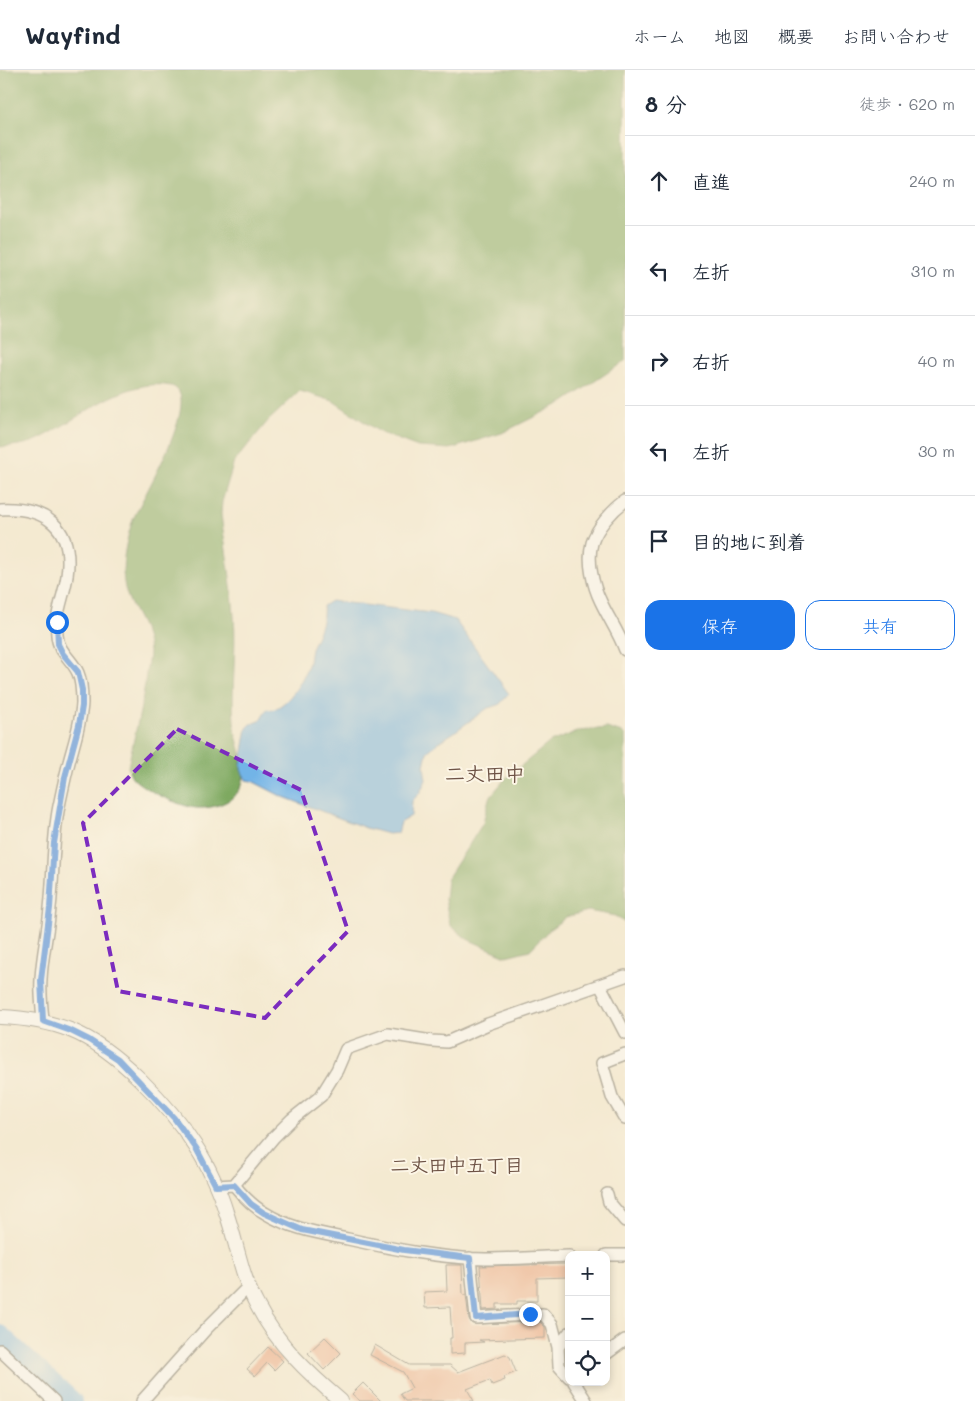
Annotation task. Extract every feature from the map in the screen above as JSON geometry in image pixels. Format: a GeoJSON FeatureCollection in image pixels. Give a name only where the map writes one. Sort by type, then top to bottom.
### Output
{"type":"FeatureCollection","features":[{"type":"Feature","properties":{"kind":"street"},"geometry":{"type":"LineString","coordinates":[[625,501],[615,509],[592,542],[591,561],[593,579],[600,601],[619,634],[625,650]]}},
{"type":"Feature","properties":{"kind":"street"},"geometry":{"type":"LineString","coordinates":[[0,509],[38,512],[57,527],[63,536],[68,557],[68,574],[57,614],[57,636],[58,644],[63,654],[78,672],[82,690],[79,725],[65,777],[54,843],[50,908],[41,980],[43,1021]]}},
{"type":"Feature","properties":{"kind":"street"},"geometry":{"type":"LineString","coordinates":[[216,1186],[234,1185],[292,1118],[321,1096],[337,1070],[346,1049],[388,1034],[447,1042],[488,1024],[625,976]]}},
{"type":"Feature","properties":{"kind":"street"},"geometry":{"type":"LineString","coordinates":[[600,985],[625,1033]]}},
{"type":"Feature","properties":{"kind":"street"},"geometry":{"type":"LineString","coordinates":[[0,1018],[24,1018],[43,1021],[77,1034],[118,1059],[174,1118],[196,1148],[216,1186],[227,1212],[248,1287],[264,1318],[280,1342],[298,1363],[340,1401]]}},
{"type":"Feature","properties":{"kind":"street"},"geometry":{"type":"LineString","coordinates":[[625,1054],[602,1063],[612,1097],[625,1119]]}},
{"type":"Feature","properties":{"kind":"street"},"geometry":{"type":"LineString","coordinates":[[234,1185],[251,1204],[264,1213],[302,1230],[404,1250],[470,1258],[565,1256]]}},
{"type":"Feature","properties":{"kind":"street"},"geometry":{"type":"LineString","coordinates":[[607,1194],[609,1202],[625,1221]]}},
{"type":"Feature","properties":{"kind":"street"},"geometry":{"type":"LineString","coordinates":[[610,1257],[625,1255]]}},
{"type":"Feature","properties":{"kind":"street"},"geometry":{"type":"LineString","coordinates":[[470,1258],[476,1318],[543,1314],[552,1324],[558,1347],[560,1366],[565,1372]]}},
{"type":"Feature","properties":{"kind":"street"},"geometry":{"type":"LineString","coordinates":[[142,1401],[206,1329],[248,1287]]}},
{"type":"Feature","properties":{"kind":"street"},"geometry":{"type":"LineString","coordinates":[[558,1347],[565,1338]]}},
{"type":"Feature","properties":{"kind":"street"},"geometry":{"type":"LineString","coordinates":[[610,1351],[625,1340]]}},
{"type":"Feature","properties":{"kind":"street"},"geometry":{"type":"LineString","coordinates":[[0,1350],[54,1401]]}},
{"type":"Feature","properties":{"kind":"street"},"geometry":{"type":"LineString","coordinates":[[576,1386],[586,1401]]}},
{"type":"Feature","properties":{"kind":"highlighted area"},"geometry":{"type":"Polygon","coordinates":[[[177,729],[301,790],[348,931],[265,1018],[118,991],[83,823],[177,729]]]}},
{"type":"Feature","properties":{"kind":"green space"},"geometry":{"type":"Polygon","coordinates":[[[0,70],[625,70],[625,361],[564,402],[502,433],[450,449],[418,447],[381,433],[333,401],[300,391],[268,421],[234,462],[222,502],[221,514],[234,616],[234,722],[244,773],[240,789],[236,794],[227,801],[215,806],[203,808],[190,807],[162,797],[137,782],[132,777],[128,767],[143,697],[149,652],[146,635],[127,596],[123,571],[124,554],[132,522],[157,473],[176,428],[181,408],[180,394],[171,386],[153,385],[136,388],[101,402],[37,440],[24,444],[0,447],[0,70]]]}},
{"type":"Feature","properties":{"kind":"green space"},"geometry":{"type":"Polygon","coordinates":[[[607,728],[625,734],[625,923],[615,916],[588,911],[566,917],[549,930],[530,950],[506,956],[467,939],[450,925],[445,900],[447,879],[483,823],[489,798],[505,779],[550,742],[579,731],[607,728]]]}},
{"type":"Feature","properties":{"kind":"water"},"geometry":{"type":"Polygon","coordinates":[[[331,601],[431,613],[455,620],[509,694],[499,705],[488,708],[427,752],[424,766],[426,780],[419,794],[412,801],[411,816],[401,822],[398,833],[388,834],[366,828],[281,796],[252,781],[246,780],[241,770],[247,728],[251,724],[260,721],[267,709],[272,710],[279,707],[295,690],[304,676],[309,662],[311,648],[322,621],[323,606],[331,601]]]}},
{"type":"Feature","properties":{"kind":"building"},"geometry":{"type":"Polygon","coordinates":[[[565,1264],[565,1277],[537,1278],[537,1301],[497,1304],[497,1309],[483,1310],[480,1266],[565,1264]]]}},
{"type":"Feature","properties":{"kind":"building"},"geometry":{"type":"Polygon","coordinates":[[[446,1265],[462,1265],[463,1295],[466,1295],[469,1319],[472,1324],[540,1322],[545,1327],[545,1338],[479,1340],[484,1342],[465,1343],[465,1353],[450,1354],[450,1338],[452,1338],[450,1307],[425,1308],[424,1292],[447,1291],[446,1265]]]}},
{"type":"Feature","properties":{"kind":"building"},"geometry":{"type":"Polygon","coordinates":[[[325,1337],[341,1353],[324,1370],[308,1353],[325,1337]]]}},
{"type":"Feature","properties":{"kind":"building"},"geometry":{"type":"Polygon","coordinates":[[[375,1345],[409,1365],[450,1365],[458,1372],[505,1354],[510,1357],[516,1372],[504,1377],[505,1380],[492,1385],[490,1380],[467,1389],[474,1401],[405,1401],[400,1394],[412,1388],[403,1372],[370,1355],[375,1345]]]}},
{"type":"Feature","properties":{"kind":"building"},"geometry":{"type":"Polygon","coordinates":[[[268,1347],[283,1361],[274,1370],[267,1363],[255,1376],[247,1369],[268,1347]]]}},
{"type":"Feature","properties":{"kind":"building"},"geometry":{"type":"Polygon","coordinates":[[[363,1383],[381,1401],[360,1401],[352,1394],[363,1383]]]}},
{"type":"Feature","properties":{"kind":"waterway"},"geometry":{"type":"LineString","coordinates":[[0,1335],[72,1401]]}},
{"type":"Feature","properties":{"kind":"district","name":"二丈田中"},"geometry":{"type":"Point","coordinates":[485,774]}},
{"type":"Feature","properties":{"kind":"district","name":"二丈田中五丁目"},"geometry":{"type":"Point","coordinates":[457,1165]}},
{"type":"Feature","properties":{"kind":"route"},"geometry":{"type":"LineString","coordinates":[[57,622],[58,644],[63,654],[78,672],[81,682],[82,706],[58,810],[50,908],[41,980],[43,1021],[89,1040],[118,1059],[139,1079],[174,1118],[196,1148],[216,1186],[234,1185],[251,1204],[264,1213],[302,1230],[404,1250],[470,1258],[476,1318],[530,1314]]}}]}
